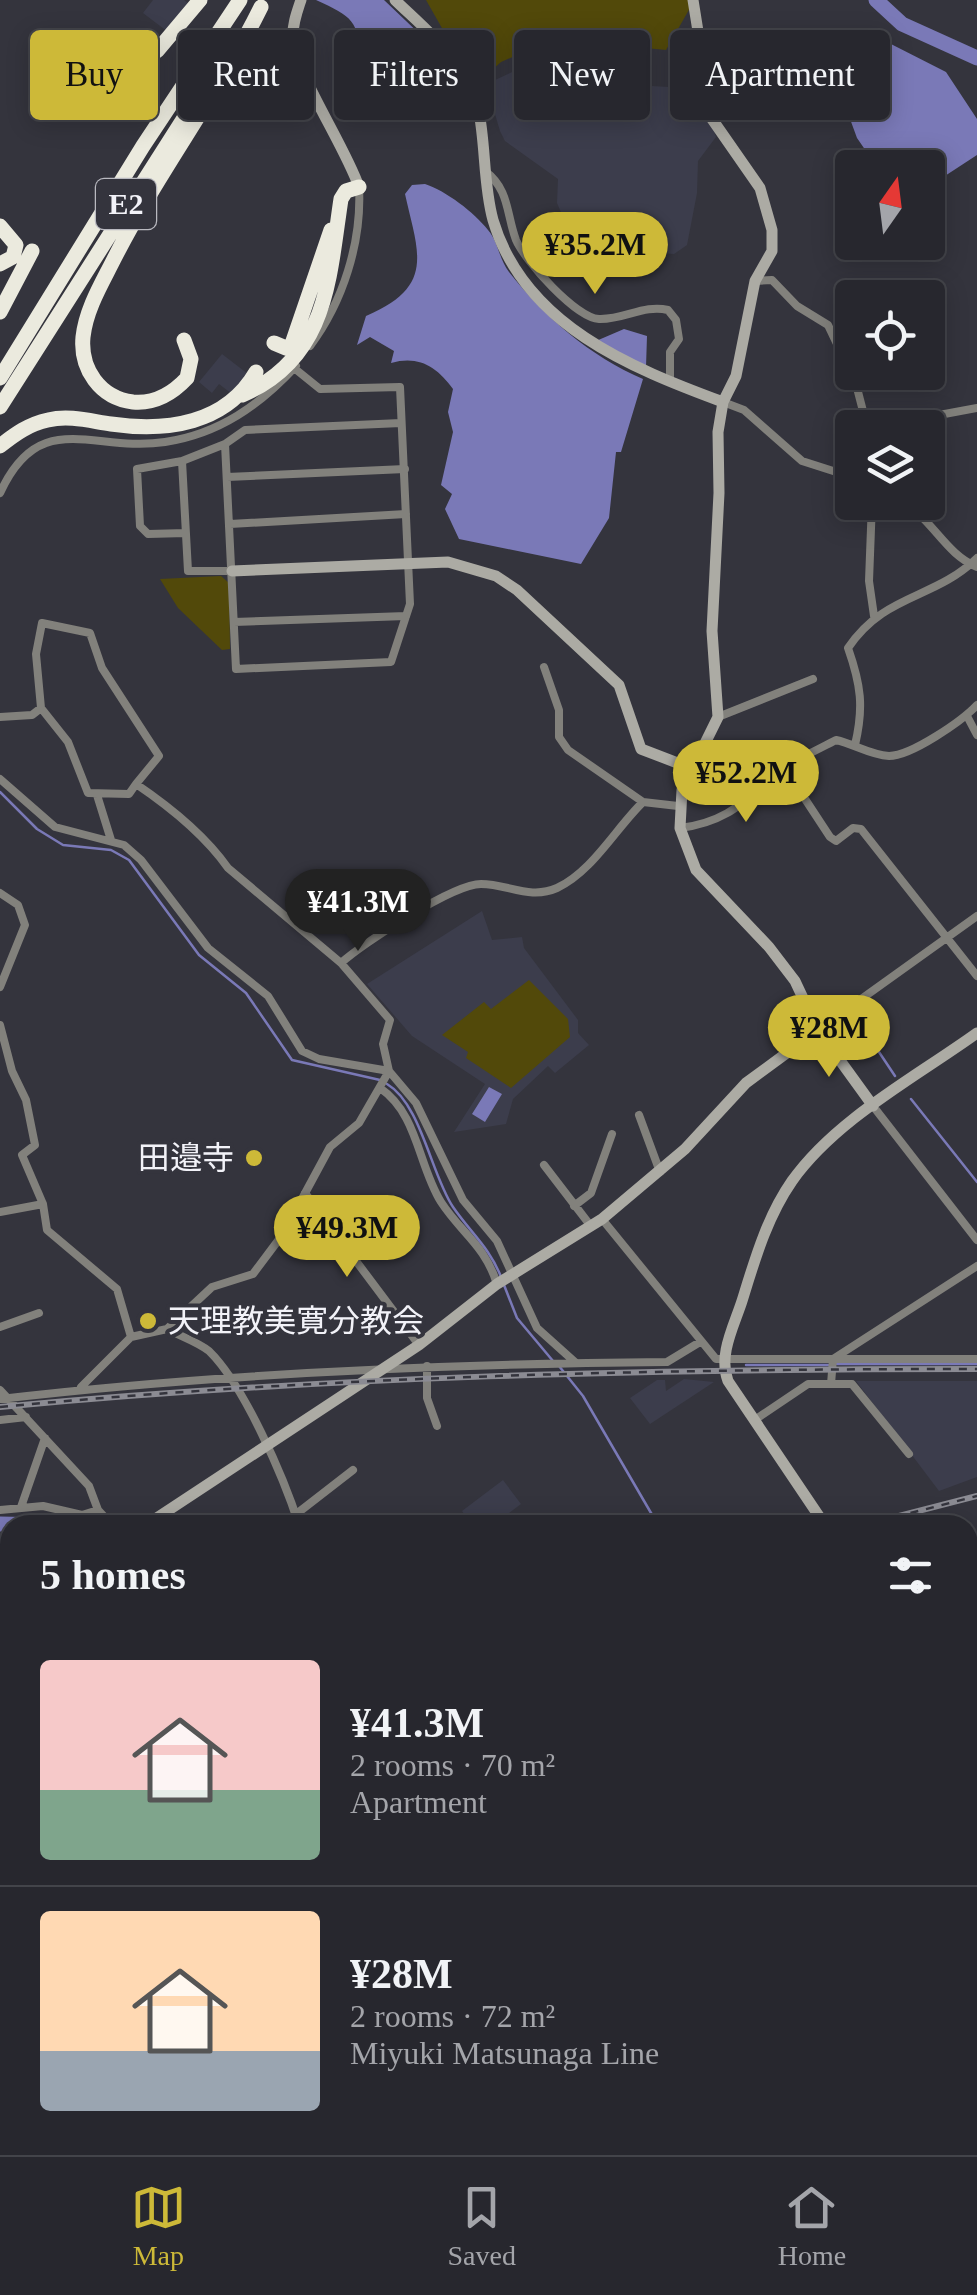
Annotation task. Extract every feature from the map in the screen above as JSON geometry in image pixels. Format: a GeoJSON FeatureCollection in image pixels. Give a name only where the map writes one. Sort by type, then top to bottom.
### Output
{"type":"FeatureCollection","features":[{"type":"Feature","properties":{"kind":"highway"},"geometry":{"type":"LineString","coordinates":[[158,51],[200,0]]}},
{"type":"Feature","properties":{"kind":"highway","name":"E2"},"geometry":{"type":"LineString","coordinates":[[0,378],[143,146],[240,0]]}},
{"type":"Feature","properties":{"kind":"highway"},"geometry":{"type":"LineString","coordinates":[[184,340],[191,359],[188,378],[169,393],[148,401],[127,400],[107,392],[90,374],[82,349],[91,307],[135,218],[264,4]]}},
{"type":"Feature","properties":{"kind":"highway","name":"E2"},"geometry":{"type":"LineString","coordinates":[[0,407],[119,214],[264,4]]}},
{"type":"Feature","properties":{"kind":"highway"},"geometry":{"type":"LineString","coordinates":[[274,343],[283,348],[292,344],[328,240],[337,197],[342,191],[359,187]]}},
{"type":"Feature","properties":{"kind":"highway"},"geometry":{"type":"LineString","coordinates":[[0,446],[26,427],[49,420],[172,426],[215,414],[242,396],[282,367],[315,323],[334,270],[341,200],[346,192],[359,187]]}},
{"type":"Feature","properties":{"kind":"highway"},"geometry":{"type":"LineString","coordinates":[[0,226],[13,237],[16,248],[10,260],[0,264]]}},
{"type":"Feature","properties":{"kind":"highway"},"geometry":{"type":"LineString","coordinates":[[0,312],[32,251]]}},
{"type":"Feature","properties":{"kind":"highway"},"geometry":{"type":"LineString","coordinates":[[242,396],[256,372]]}},
{"type":"Feature","properties":{"kind":"main road"},"geometry":{"type":"LineString","coordinates":[[301,0],[292,40],[298,63],[342,141],[359,187]]}},
{"type":"Feature","properties":{"kind":"main road"},"geometry":{"type":"LineString","coordinates":[[395,0],[454,58],[467,82],[478,106],[493,218],[505,251],[525,280],[590,344],[621,363],[723,402]]}},
{"type":"Feature","properties":{"kind":"main road"},"geometry":{"type":"LineString","coordinates":[[693,0],[712,119],[760,188],[770,214],[772,251],[755,282],[736,376],[723,402],[718,432],[712,631],[718,717],[678,806],[680,828],[696,870],[770,946],[794,981],[818,1030],[873,1106]]}},
{"type":"Feature","properties":{"kind":"main road"},"geometry":{"type":"LineString","coordinates":[[232,570],[448,562],[496,576],[517,590],[619,685],[641,748],[692,769]]}},
{"type":"Feature","properties":{"kind":"main road"},"geometry":{"type":"LineString","coordinates":[[161,1515],[383,1370],[504,1280],[602,1218],[660,1172],[746,1083],[818,1030]]}},
{"type":"Feature","properties":{"kind":"main road"},"geometry":{"type":"LineString","coordinates":[[818,1515],[728,1381],[724,1361],[772,1214],[811,1158],[873,1106],[977,1033]]}},
{"type":"Feature","properties":{"kind":"street"},"geometry":{"type":"LineString","coordinates":[[485,171],[504,193],[519,246],[573,308],[598,319],[654,306],[668,310],[676,320],[679,339],[670,352],[670,382]]}},
{"type":"Feature","properties":{"kind":"street"},"geometry":{"type":"LineString","coordinates":[[0,494],[12,467],[46,440],[100,438],[140,445],[197,434],[254,406],[294,368],[318,336],[343,286],[360,222],[359,187]]}},
{"type":"Feature","properties":{"kind":"street"},"geometry":{"type":"LineString","coordinates":[[755,282],[772,280],[797,306],[828,326],[856,384],[863,410]]}},
{"type":"Feature","properties":{"kind":"street"},"geometry":{"type":"LineString","coordinates":[[225,444],[236,668],[391,662],[406,616],[408,564],[400,387],[320,388],[294,368]]}},
{"type":"Feature","properties":{"kind":"street"},"geometry":{"type":"LineString","coordinates":[[723,402],[744,410],[802,461],[835,473]]}},
{"type":"Feature","properties":{"kind":"street"},"geometry":{"type":"LineString","coordinates":[[945,417],[977,408]]}},
{"type":"Feature","properties":{"kind":"street"},"geometry":{"type":"LineString","coordinates":[[186,533],[148,534],[140,526],[136,469],[182,461],[225,444],[245,430],[402,423]]}},
{"type":"Feature","properties":{"kind":"street"},"geometry":{"type":"LineString","coordinates":[[182,461],[188,572],[232,570]]}},
{"type":"Feature","properties":{"kind":"street"},"geometry":{"type":"LineString","coordinates":[[227,477],[405,469]]}},
{"type":"Feature","properties":{"kind":"street"},"geometry":{"type":"LineString","coordinates":[[230,524],[406,514]]}},
{"type":"Feature","properties":{"kind":"street"},"geometry":{"type":"LineString","coordinates":[[871,520],[869,580],[874,616]]}},
{"type":"Feature","properties":{"kind":"street"},"geometry":{"type":"LineString","coordinates":[[929,520],[959,558],[975,563]]}},
{"type":"Feature","properties":{"kind":"street"},"geometry":{"type":"LineString","coordinates":[[855,745],[864,710],[848,648],[874,616],[904,598],[940,586],[975,563]]}},
{"type":"Feature","properties":{"kind":"street"},"geometry":{"type":"LineString","coordinates":[[234,622],[406,616]]}},
{"type":"Feature","properties":{"kind":"street"},"geometry":{"type":"LineString","coordinates":[[42,623],[90,633],[102,668],[159,756],[136,784],[128,794],[88,793],[68,742],[41,708],[36,654],[42,623]]}},
{"type":"Feature","properties":{"kind":"street"},"geometry":{"type":"LineString","coordinates":[[544,668],[559,710],[559,737],[568,750],[643,802],[678,806]]}},
{"type":"Feature","properties":{"kind":"street"},"geometry":{"type":"LineString","coordinates":[[718,717],[812,678]]}},
{"type":"Feature","properties":{"kind":"street"},"geometry":{"type":"LineString","coordinates":[[680,828],[730,813],[753,798],[784,768],[836,740],[891,756],[908,752],[967,716],[977,705]]}},
{"type":"Feature","properties":{"kind":"street"},"geometry":{"type":"LineString","coordinates":[[0,717],[32,714],[41,708]]}},
{"type":"Feature","properties":{"kind":"street"},"geometry":{"type":"LineString","coordinates":[[967,716],[977,734]]}},
{"type":"Feature","properties":{"kind":"street"},"geometry":{"type":"LineString","coordinates":[[784,768],[830,837],[836,841],[854,828],[861,829],[977,976]]}},
{"type":"Feature","properties":{"kind":"street"},"geometry":{"type":"LineString","coordinates":[[2,783],[55,828],[111,840],[142,860],[208,948],[268,996],[302,1050],[319,1058],[389,1071]]}},
{"type":"Feature","properties":{"kind":"street"},"geometry":{"type":"LineString","coordinates":[[136,784],[212,845],[228,868],[340,962],[390,1020],[384,1044],[389,1071],[416,1103],[463,1200],[497,1241],[504,1280]]}},
{"type":"Feature","properties":{"kind":"street"},"geometry":{"type":"LineString","coordinates":[[97,795],[111,840]]}},
{"type":"Feature","properties":{"kind":"street"},"geometry":{"type":"LineString","coordinates":[[340,962],[418,910],[474,885],[532,894],[568,882],[643,802]]}},
{"type":"Feature","properties":{"kind":"street"},"geometry":{"type":"LineString","coordinates":[[0,893],[18,905],[25,925],[0,987]]}},
{"type":"Feature","properties":{"kind":"street"},"geometry":{"type":"LineString","coordinates":[[818,1030],[977,916]]}},
{"type":"Feature","properties":{"kind":"street"},"geometry":{"type":"LineString","coordinates":[[0,1025],[12,1072],[26,1100],[35,1145],[22,1155],[43,1204],[47,1230],[117,1289],[130,1337]]}},
{"type":"Feature","properties":{"kind":"street"},"geometry":{"type":"LineString","coordinates":[[80,1389],[130,1337],[168,1329],[212,1286],[252,1274],[283,1234],[330,1147],[360,1123],[389,1071]]}},
{"type":"Feature","properties":{"kind":"street"},"geometry":{"type":"LineString","coordinates":[[0,1078],[12,1072]]}},
{"type":"Feature","properties":{"kind":"street"},"geometry":{"type":"LineString","coordinates":[[380,1088],[400,1109],[440,1200],[478,1242],[537,1328],[576,1363]]}},
{"type":"Feature","properties":{"kind":"street"},"geometry":{"type":"LineString","coordinates":[[873,1106],[977,1240]]}},
{"type":"Feature","properties":{"kind":"street"},"geometry":{"type":"LineString","coordinates":[[639,1115],[660,1172]]}},
{"type":"Feature","properties":{"kind":"street"},"geometry":{"type":"LineString","coordinates":[[574,1206],[591,1193],[612,1134]]}},
{"type":"Feature","properties":{"kind":"street"},"geometry":{"type":"LineString","coordinates":[[420,1149],[434,1142]]}},
{"type":"Feature","properties":{"kind":"street"},"geometry":{"type":"LineString","coordinates":[[544,1165],[590,1225]]}},
{"type":"Feature","properties":{"kind":"street"},"geometry":{"type":"LineString","coordinates":[[305,1193],[419,1345]]}},
{"type":"Feature","properties":{"kind":"street"},"geometry":{"type":"LineString","coordinates":[[0,1212],[43,1204]]}},
{"type":"Feature","properties":{"kind":"street"},"geometry":{"type":"LineString","coordinates":[[602,1218],[716,1359],[832,1363],[977,1359]]}},
{"type":"Feature","properties":{"kind":"street"},"geometry":{"type":"LineString","coordinates":[[832,1363],[977,1266]]}},
{"type":"Feature","properties":{"kind":"street"},"geometry":{"type":"LineString","coordinates":[[0,1327],[39,1313]]}},
{"type":"Feature","properties":{"kind":"street"},"geometry":{"type":"LineString","coordinates":[[168,1329],[208,1350],[228,1378],[266,1445],[295,1515]]}},
{"type":"Feature","properties":{"kind":"street"},"geometry":{"type":"LineString","coordinates":[[2,1396],[427,1366],[667,1362],[700,1342]]}},
{"type":"Feature","properties":{"kind":"street"},"geometry":{"type":"LineString","coordinates":[[831,1384],[832,1363]]}},
{"type":"Feature","properties":{"kind":"street"},"geometry":{"type":"LineString","coordinates":[[427,1366],[427,1398],[438,1426]]}},
{"type":"Feature","properties":{"kind":"street"},"geometry":{"type":"LineString","coordinates":[[756,1419],[808,1384],[852,1384],[909,1454]]}},
{"type":"Feature","properties":{"kind":"street"},"geometry":{"type":"LineString","coordinates":[[2,1396],[89,1486],[103,1515]]}},
{"type":"Feature","properties":{"kind":"street"},"geometry":{"type":"LineString","coordinates":[[0,1420],[26,1417]]}},
{"type":"Feature","properties":{"kind":"street"},"geometry":{"type":"LineString","coordinates":[[22,1507],[46,1438]]}},
{"type":"Feature","properties":{"kind":"street"},"geometry":{"type":"LineString","coordinates":[[302,1515],[352,1470]]}},
{"type":"Feature","properties":{"kind":"street"},"geometry":{"type":"LineString","coordinates":[[0,1510],[43,1506],[82,1515],[98,1510]]}},
{"type":"Feature","properties":{"kind":"shaded area"},"geometry":{"type":"Polygon","coordinates":[[[153,0],[184,0],[189,4],[168,32],[143,13],[153,0]]]}},
{"type":"Feature","properties":{"kind":"shaded area"},"geometry":{"type":"Polygon","coordinates":[[[426,0],[689,0],[690,8],[677,30],[670,30],[666,50],[650,48],[650,30],[514,30],[514,56],[494,68],[494,30],[443,30],[426,0]]]}},
{"type":"Feature","properties":{"kind":"shaded area"},"geometry":{"type":"Polygon","coordinates":[[[514,71],[514,120],[650,120],[650,86],[670,87],[670,120],[710,120],[716,137],[698,161],[697,193],[687,245],[674,254],[617,250],[591,242],[563,217],[557,203],[558,179],[505,141],[494,111],[494,81],[514,71]]]}},
{"type":"Feature","properties":{"kind":"shaded area"},"geometry":{"type":"Polygon","coordinates":[[[222,354],[248,374],[232,394],[219,384],[212,393],[199,382],[222,354]]]}},
{"type":"Feature","properties":{"kind":"shaded area"},"geometry":{"type":"Polygon","coordinates":[[[221,576],[229,583],[230,649],[222,650],[178,608],[160,579],[221,576]]]}},
{"type":"Feature","properties":{"kind":"shaded area"},"geometry":{"type":"Polygon","coordinates":[[[482,911],[492,940],[522,937],[524,948],[578,1020],[578,1033],[589,1045],[555,1073],[548,1066],[513,1099],[506,1124],[454,1132],[485,1084],[412,1036],[367,984],[482,911]]]}},
{"type":"Feature","properties":{"kind":"shaded area"},"geometry":{"type":"Polygon","coordinates":[[[529,980],[568,1019],[570,1037],[511,1088],[466,1058],[468,1052],[442,1035],[484,1002],[491,1009],[529,980]]]}},
{"type":"Feature","properties":{"kind":"shaded area"},"geometry":{"type":"Polygon","coordinates":[[[684,1379],[714,1382],[650,1424],[630,1398],[657,1380],[665,1380],[666,1391],[684,1379]]]}},
{"type":"Feature","properties":{"kind":"shaded area"},"geometry":{"type":"Polygon","coordinates":[[[856,1381],[977,1381],[977,1477],[939,1491],[856,1381]]]}},
{"type":"Feature","properties":{"kind":"shaded area"},"geometry":{"type":"Polygon","coordinates":[[[503,1480],[521,1504],[506,1515],[465,1515],[462,1511],[503,1480]]]}},
{"type":"Feature","properties":{"kind":"water"},"geometry":{"type":"Polygon","coordinates":[[[316,0],[384,0],[415,30],[356,30],[338,11],[316,0]]]}},
{"type":"Feature","properties":{"kind":"water"},"geometry":{"type":"Polygon","coordinates":[[[890,44],[946,72],[977,119],[977,155],[945,176],[945,150],[865,150],[850,120],[890,120],[890,44]]]}},
{"type":"Feature","properties":{"kind":"water"},"geometry":{"type":"Polygon","coordinates":[[[425,184],[450,197],[482,223],[509,272],[553,320],[605,359],[643,379],[621,452],[616,452],[609,518],[581,564],[459,539],[445,509],[452,494],[441,485],[453,432],[448,412],[453,389],[427,365],[410,361],[391,363],[394,351],[370,337],[357,345],[366,316],[388,305],[413,280],[417,251],[405,194],[412,185],[425,184]]]}},
{"type":"Feature","properties":{"kind":"water"},"geometry":{"type":"Polygon","coordinates":[[[624,329],[647,336],[646,367],[596,341],[624,329]]]}},
{"type":"Feature","properties":{"kind":"water"},"geometry":{"type":"Polygon","coordinates":[[[489,1087],[502,1094],[485,1122],[472,1114],[489,1087]]]}},
{"type":"Feature","properties":{"kind":"waterway"},"geometry":{"type":"LineString","coordinates":[[876,0],[902,24],[977,58]]}},
{"type":"Feature","properties":{"kind":"waterway"},"geometry":{"type":"LineString","coordinates":[[0,792],[37,829],[63,845],[111,850],[129,860],[199,955],[246,993],[292,1060],[380,1080]]}},
{"type":"Feature","properties":{"kind":"waterway"},"geometry":{"type":"LineString","coordinates":[[839,1025],[855,1016],[895,1076]]}},
{"type":"Feature","properties":{"kind":"waterway"},"geometry":{"type":"LineString","coordinates":[[387,1084],[409,1107],[445,1193],[501,1277]]}},
{"type":"Feature","properties":{"kind":"waterway"},"geometry":{"type":"LineString","coordinates":[[911,1099],[977,1182]]}},
{"type":"Feature","properties":{"kind":"waterway"},"geometry":{"type":"LineString","coordinates":[[504,1285],[517,1318],[553,1361]]}},
{"type":"Feature","properties":{"kind":"waterway"},"geometry":{"type":"LineString","coordinates":[[837,1364],[977,1364]]}},
{"type":"Feature","properties":{"kind":"waterway"},"geometry":{"type":"LineString","coordinates":[[746,1365],[829,1365]]}},
{"type":"Feature","properties":{"kind":"waterway"},"geometry":{"type":"LineString","coordinates":[[559,1366],[583,1396],[652,1515]]}},
{"type":"Feature","properties":{"kind":"railway"},"geometry":{"type":"LineString","coordinates":[[0,1407],[244,1388],[488,1376],[977,1369]]}},
{"type":"Feature","properties":{"kind":"railway"},"geometry":{"type":"LineString","coordinates":[[903,1515],[977,1496]]}},
{"type":"Feature","properties":{"kind":"place","name":"田邉寺"},"geometry":{"type":"Point","coordinates":[254,1158]}},
{"type":"Feature","properties":{"kind":"place","name":"天理教美寛分教会"},"geometry":{"type":"Point","coordinates":[148,1321]}}]}
